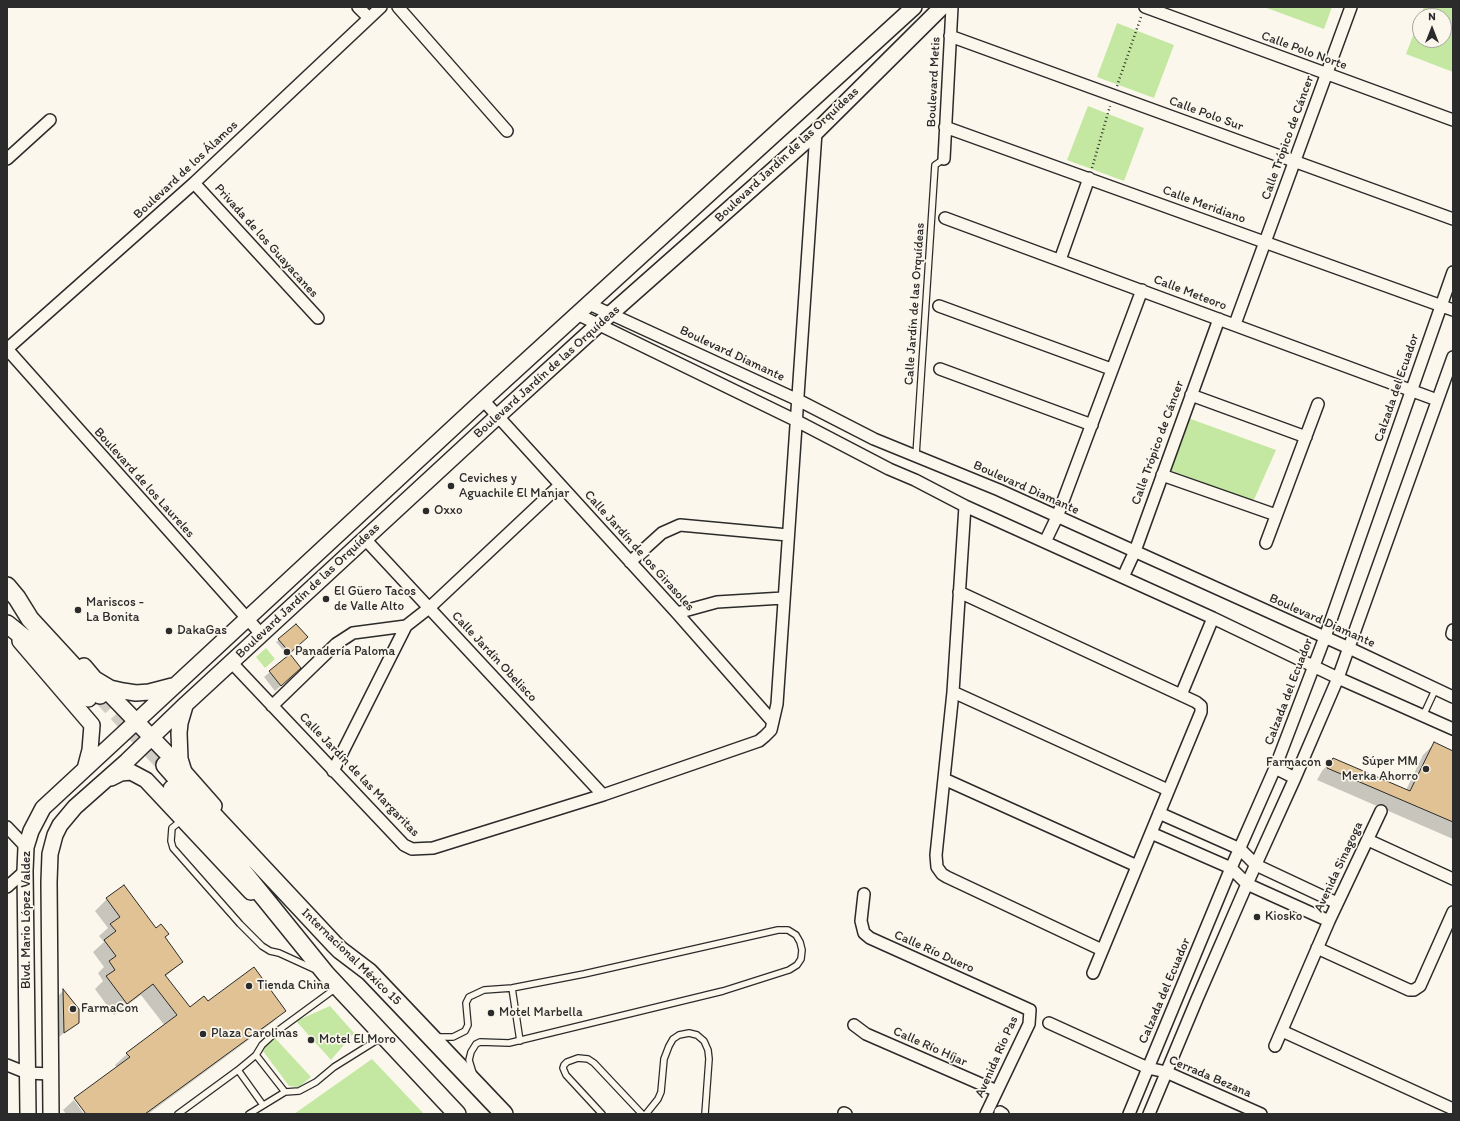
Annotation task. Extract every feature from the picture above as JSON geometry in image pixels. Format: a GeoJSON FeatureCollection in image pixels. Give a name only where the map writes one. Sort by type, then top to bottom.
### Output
{"type":"FeatureCollection","features":[{"type":"Feature","properties":{"kind":"main road"},"geometry":{"type":"LineString","coordinates":[[7,625],[37,648],[79,688],[97,699],[30,619],[12,592]]}},
{"type":"Feature","properties":{"kind":"main road","name":"Internacional México 15"},"geometry":{"type":"LineString","coordinates":[[155,772],[189,792],[204,805],[334,944],[369,972],[502,1111]]}},
{"type":"Feature","properties":{"kind":"main road","name":"Internacional México 15"},"geometry":{"type":"LineString","coordinates":[[155,772],[232,858],[326,974],[457,1114]]}},
{"type":"Feature","properties":{"kind":"street"},"geometry":{"type":"LineString","coordinates":[[358,7],[369,18]]}},
{"type":"Feature","properties":{"kind":"street","name":"Boulevard de los Álamos"},"geometry":{"type":"LineString","coordinates":[[7,349],[194,182],[381,7]]}},
{"type":"Feature","properties":{"kind":"street"},"geometry":{"type":"LineString","coordinates":[[398,7],[507,131]]}},
{"type":"Feature","properties":{"kind":"street","name":"Boulevard Jardín de las Orquídeas"},"geometry":{"type":"LineString","coordinates":[[135,721],[482,400],[914,7]]}},
{"type":"Feature","properties":{"kind":"street","name":"Boulevard Jardín de las Orquídeas"},"geometry":{"type":"LineString","coordinates":[[151,738],[364,538],[599,324],[816,132],[942,7]]}},
{"type":"Feature","properties":{"kind":"street","name":"Boulevard Metis"},"geometry":{"type":"LineString","coordinates":[[944,159],[952,7]]}},
{"type":"Feature","properties":{"kind":"street","name":"Calle Polo Norte"},"geometry":{"type":"LineString","coordinates":[[1145,7],[1453,120]]}},
{"type":"Feature","properties":{"kind":"street","name":"Calle Trópico de Cáncer"},"geometry":{"type":"LineString","coordinates":[[1235,324],[1350,7]]}},
{"type":"Feature","properties":{"kind":"street","name":"Calle Polo Sur"},"geometry":{"type":"LineString","coordinates":[[950,36],[1453,219]]}},
{"type":"Feature","properties":{"kind":"street"},"geometry":{"type":"LineString","coordinates":[[7,159],[50,120]]}},
{"type":"Feature","properties":{"kind":"street","name":"Calle Meridiano"},"geometry":{"type":"LineString","coordinates":[[945,127],[1453,310]]}},
{"type":"Feature","properties":{"kind":"street"},"geometry":{"type":"LineString","coordinates":[[773,722],[777,704],[795,420],[798,400],[816,132]]}},
{"type":"Feature","properties":{"kind":"street"},"geometry":{"type":"LineString","coordinates":[[1060,260],[1089,178]]}},
{"type":"Feature","properties":{"kind":"street","name":"Privada de los Guayacanes"},"geometry":{"type":"LineString","coordinates":[[194,182],[318,318]]}},
{"type":"Feature","properties":{"kind":"street"},"geometry":{"type":"LineString","coordinates":[[945,218],[1142,290]]}},
{"type":"Feature","properties":{"kind":"street","name":"Calzada del Ecuador"},"geometry":{"type":"LineString","coordinates":[[1129,1114],[1231,868],[1275,768],[1325,637],[1453,272]]}},
{"type":"Feature","properties":{"kind":"street","name":"Calle Meteoro"},"geometry":{"type":"LineString","coordinates":[[1046,542],[1058,517],[1111,369],[1142,290],[1437,400]]}},
{"type":"Feature","properties":{"kind":"street","name":"Boulevard Diamante"},"geometry":{"type":"LineString","coordinates":[[589,304],[612,313],[798,400],[874,439],[916,455],[1135,551],[1453,697]]}},
{"type":"Feature","properties":{"kind":"street"},"geometry":{"type":"LineString","coordinates":[[939,306],[1111,369]]}},
{"type":"Feature","properties":{"kind":"street"},"geometry":{"type":"LineString","coordinates":[[577,314],[795,420],[889,469],[915,480],[965,506],[1213,618],[1338,678],[1453,729]]}},
{"type":"Feature","properties":{"kind":"street","name":"Calle Trópico de Cáncer"},"geometry":{"type":"LineString","coordinates":[[1123,577],[1135,551],[1190,395],[1219,319]]}},
{"type":"Feature","properties":{"kind":"street","name":"Boulevard de los Laureles"},"geometry":{"type":"LineString","coordinates":[[7,349],[261,634]]}},
{"type":"Feature","properties":{"kind":"street"},"geometry":{"type":"LineString","coordinates":[[1149,1114],[1197,999],[1338,678],[1453,357]]}},
{"type":"Feature","properties":{"kind":"street"},"geometry":{"type":"LineString","coordinates":[[940,369],[1092,425]]}},
{"type":"Feature","properties":{"kind":"street"},"geometry":{"type":"LineString","coordinates":[[1190,395],[1306,437]]}},
{"type":"Feature","properties":{"kind":"street","name":"Calle Jardín de los Girasoles"},"geometry":{"type":"LineString","coordinates":[[482,400],[677,613],[773,722]]}},
{"type":"Feature","properties":{"kind":"street"},"geometry":{"type":"LineString","coordinates":[[1266,543],[1318,404]]}},
{"type":"Feature","properties":{"kind":"street"},"geometry":{"type":"LineString","coordinates":[[1162,475],[1276,515]]}},
{"type":"Feature","properties":{"kind":"street"},"geometry":{"type":"LineString","coordinates":[[333,771],[406,626],[429,608],[560,485]]}},
{"type":"Feature","properties":{"kind":"street"},"geometry":{"type":"LineString","coordinates":[[965,506],[953,692],[936,855],[937,867],[942,874],[1102,950]]}},
{"type":"Feature","properties":{"kind":"street"},"geometry":{"type":"LineString","coordinates":[[630,562],[662,533],[680,525],[788,535]]}},
{"type":"Feature","properties":{"kind":"street","name":"Calle Jardín Obelisco"},"geometry":{"type":"LineString","coordinates":[[364,538],[604,795]]}},
{"type":"Feature","properties":{"kind":"street"},"geometry":{"type":"LineString","coordinates":[[12,592],[184,772],[334,944]]}},
{"type":"Feature","properties":{"kind":"street"},"geometry":{"type":"LineString","coordinates":[[959,592],[1196,702],[1201,706],[1201,712],[1093,973]]}},
{"type":"Feature","properties":{"kind":"street"},"geometry":{"type":"LineString","coordinates":[[677,613],[717,602],[784,598]]}},
{"type":"Feature","properties":{"kind":"street"},"geometry":{"type":"LineString","coordinates":[[1181,695],[1213,618]]}},
{"type":"Feature","properties":{"kind":"street"},"geometry":{"type":"LineString","coordinates":[[7,625],[92,724],[127,761],[155,772],[183,820],[326,974]]}},
{"type":"Feature","properties":{"kind":"street"},"geometry":{"type":"LineString","coordinates":[[272,706],[336,644],[353,633],[406,626]]}},
{"type":"Feature","properties":{"kind":"street","name":"Calle Jardín de las Margaritas"},"geometry":{"type":"LineString","coordinates":[[231,662],[404,845],[412,849],[433,848],[604,795],[759,741],[771,730],[773,722]]}},
{"type":"Feature","properties":{"kind":"street"},"geometry":{"type":"LineString","coordinates":[[95,679],[110,688],[123,692],[136,693],[149,692],[175,685]]}},
{"type":"Feature","properties":{"kind":"street"},"geometry":{"type":"LineString","coordinates":[[953,692],[1168,790]]}},
{"type":"Feature","properties":{"kind":"street"},"geometry":{"type":"LineString","coordinates":[[184,772],[180,759],[179,734],[180,723],[186,704]]}},
{"type":"Feature","properties":{"kind":"street","name":"Blvd. Mario López Valdez"},"geometry":{"type":"LineString","coordinates":[[28,1114],[26,847],[31,831],[43,808],[135,721]]}},
{"type":"Feature","properties":{"kind":"street"},"geometry":{"type":"LineString","coordinates":[[84,769],[90,750],[92,724]]}},
{"type":"Feature","properties":{"kind":"street","name":"Blvd. Mario López Valdez"},"geometry":{"type":"LineString","coordinates":[[51,1114],[49,882],[50,854],[55,835],[60,825],[75,807],[151,738]]}},
{"type":"Feature","properties":{"kind":"street"},"geometry":{"type":"LineString","coordinates":[[1275,768],[1295,778]]}},
{"type":"Feature","properties":{"kind":"street"},"geometry":{"type":"LineString","coordinates":[[102,783],[121,773],[155,772]]}},
{"type":"Feature","properties":{"kind":"street"},"geometry":{"type":"LineString","coordinates":[[944,779],[1137,866]]}},
{"type":"Feature","properties":{"kind":"street","name":"Avenida Sinagoga"},"geometry":{"type":"LineString","coordinates":[[1275,1046],[1329,921],[1381,811]]}},
{"type":"Feature","properties":{"kind":"street"},"geometry":{"type":"LineString","coordinates":[[1159,813],[1240,849],[1256,865],[1337,904]]}},
{"type":"Feature","properties":{"kind":"street"},"geometry":{"type":"LineString","coordinates":[[7,827],[26,847]]}},
{"type":"Feature","properties":{"kind":"street"},"geometry":{"type":"LineString","coordinates":[[1151,833],[1231,868],[1247,884],[1329,921]]}},
{"type":"Feature","properties":{"kind":"street"},"geometry":{"type":"LineString","coordinates":[[1368,840],[1453,879]]}},
{"type":"Feature","properties":{"kind":"street"},"geometry":{"type":"LineString","coordinates":[[7,887],[25,871]]}},
{"type":"Feature","properties":{"kind":"street","name":"Calle Río Duero"},"geometry":{"type":"LineString","coordinates":[[864,894],[861,921],[864,933],[870,938],[1030,1010]]}},
{"type":"Feature","properties":{"kind":"street"},"geometry":{"type":"LineString","coordinates":[[1317,948],[1409,990],[1414,990],[1420,986],[1453,912]]}},
{"type":"Feature","properties":{"kind":"street"},"geometry":{"type":"LineString","coordinates":[[1180,992],[1197,999]]}},
{"type":"Feature","properties":{"kind":"street","name":"Avenida Río Pas"},"geometry":{"type":"LineString","coordinates":[[986,1114],[1029,1024],[1030,1010]]}},
{"type":"Feature","properties":{"kind":"street","name":"Cerrada Bezana"},"geometry":{"type":"LineString","coordinates":[[1049,1023],[1148,1068],[1166,1072],[1261,1114]]}},
{"type":"Feature","properties":{"kind":"street","name":"Calle Río Híjar"},"geometry":{"type":"LineString","coordinates":[[854,1025],[866,1034],[997,1091]]}},
{"type":"Feature","properties":{"kind":"street"},"geometry":{"type":"LineString","coordinates":[[1282,1031],[1453,1109]]}},
{"type":"Feature","properties":{"kind":"street"},"geometry":{"type":"LineString","coordinates":[[7,1065],[27,1073],[51,1074]]}},
{"type":"Feature","properties":{"kind":"lane","name":"Calle Jardín de las Orquídeas"},"geometry":{"type":"LineString","coordinates":[[916,455],[935,166],[944,159]]}},
{"type":"Feature","properties":{"kind":"lane"},"geometry":{"type":"LineString","coordinates":[[1423,716],[1436,688]]}},
{"type":"Feature","properties":{"kind":"lane"},"geometry":{"type":"LineString","coordinates":[[183,820],[172,828],[171,841],[173,848],[245,930],[262,946],[270,951],[279,953],[326,974]]}},
{"type":"Feature","properties":{"kind":"lane"},"geometry":{"type":"LineString","coordinates":[[432,1038],[453,1037],[465,1031],[468,1025],[466,1003],[469,997],[484,990],[512,988],[598,971],[778,930],[788,930],[796,935],[802,950],[801,959],[797,965],[789,970],[724,991],[520,1041],[503,1044],[485,1041],[476,1044],[471,1052],[469,1060],[472,1071],[488,1090],[502,1111]]}},
{"type":"Feature","properties":{"kind":"lane"},"geometry":{"type":"LineString","coordinates":[[178,1114],[238,1070],[256,1054],[262,1045],[276,1032],[338,986]]}},
{"type":"Feature","properties":{"kind":"lane"},"geometry":{"type":"LineString","coordinates":[[512,988],[520,1041]]}},
{"type":"Feature","properties":{"kind":"lane"},"geometry":{"type":"LineString","coordinates":[[646,1114],[658,1100],[661,1092],[664,1059],[669,1046],[673,1039],[679,1035],[688,1033],[697,1035],[704,1041],[708,1050],[709,1059],[705,1114]]}},
{"type":"Feature","properties":{"kind":"lane"},"geometry":{"type":"LineString","coordinates":[[249,1114],[284,1092],[299,1091],[316,1082],[334,1067],[384,1036]]}},
{"type":"Feature","properties":{"kind":"lane"},"geometry":{"type":"LineString","coordinates":[[256,1054],[284,1092]]}},
{"type":"Feature","properties":{"kind":"lane"},"geometry":{"type":"LineString","coordinates":[[602,1114],[566,1075],[563,1068],[567,1062],[578,1058],[588,1059],[594,1063],[642,1114]]}},
{"type":"Feature","properties":{"kind":"lane"},"geometry":{"type":"LineString","coordinates":[[238,1070],[263,1105]]}},
{"type":"Feature","properties":{"kind":"green space"},"geometry":{"type":"Polygon","coordinates":[[[1264,7],[1332,7],[1324,29],[1264,7]]]}},
{"type":"Feature","properties":{"kind":"green space"},"geometry":{"type":"Polygon","coordinates":[[[1453,7],[1453,72],[1406,54],[1412,38],[1412,48],[1452,48],[1452,8],[1424,8],[1453,7]]]}},
{"type":"Feature","properties":{"kind":"green space"},"geometry":{"type":"Polygon","coordinates":[[[1117,23],[1174,45],[1154,98],[1097,77],[1117,23]]]}},
{"type":"Feature","properties":{"kind":"green space"},"geometry":{"type":"Polygon","coordinates":[[[1088,106],[1144,128],[1124,181],[1067,160],[1088,106]]]}},
{"type":"Feature","properties":{"kind":"green space"},"geometry":{"type":"Polygon","coordinates":[[[1188,418],[1276,450],[1253,502],[1170,470],[1188,418]]]}},
{"type":"Feature","properties":{"kind":"green space"},"geometry":{"type":"Polygon","coordinates":[[[266,648],[275,659],[265,668],[256,657],[266,648]]]}},
{"type":"Feature","properties":{"kind":"green space"},"geometry":{"type":"Polygon","coordinates":[[[330,1006],[354,1033],[331,1060],[296,1021],[330,1006]]]}},
{"type":"Feature","properties":{"kind":"green space"},"geometry":{"type":"Polygon","coordinates":[[[275,1038],[311,1077],[299,1087],[289,1086],[263,1051],[266,1045],[275,1038]]]}},
{"type":"Feature","properties":{"kind":"green space"},"geometry":{"type":"Polygon","coordinates":[[[372,1059],[424,1114],[294,1114],[372,1059]]]}},
{"type":"Feature","properties":{"kind":"building"},"geometry":{"type":"Polygon","coordinates":[[[296,624],[308,637],[290,653],[278,639],[296,624]]]}},
{"type":"Feature","properties":{"kind":"building"},"geometry":{"type":"Polygon","coordinates":[[[290,654],[301,668],[281,686],[269,671],[290,654]]]}},
{"type":"Feature","properties":{"kind":"building"},"geometry":{"type":"Polygon","coordinates":[[[1434,742],[1453,751],[1453,822],[1327,768],[1333,758],[1410,791],[1434,742]]]}},
{"type":"Feature","properties":{"kind":"building","name":"Plaza Carolinas"},"geometry":{"type":"Polygon","coordinates":[[[124,885],[156,928],[161,924],[169,934],[165,937],[183,962],[165,975],[190,1007],[204,996],[208,1001],[254,967],[286,1011],[145,1114],[86,1114],[74,1098],[130,1057],[126,1053],[177,1015],[153,984],[127,1004],[106,976],[115,970],[109,961],[116,956],[104,940],[116,931],[110,924],[120,917],[106,898],[124,885]]]}},
{"type":"Feature","properties":{"kind":"building"},"geometry":{"type":"Polygon","coordinates":[[[63,989],[79,1009],[79,1023],[64,1033],[63,989]]]}},
{"type":"Feature","properties":{"kind":"tunnel"},"geometry":{"type":"LineString","coordinates":[[100,695],[165,765]]}},
{"type":"Feature","properties":{"kind":"place","name":"Ceviches y Aguachile El Manjar"},"geometry":{"type":"Point","coordinates":[451,486]}},
{"type":"Feature","properties":{"kind":"place","name":"Oxxo"},"geometry":{"type":"Point","coordinates":[426,511]}},
{"type":"Feature","properties":{"kind":"place","name":"El Güero Tacos de Valle Alto"},"geometry":{"type":"Point","coordinates":[326,599]}},
{"type":"Feature","properties":{"kind":"place","name":"Mariscos - La Bonita"},"geometry":{"type":"Point","coordinates":[78,610]}},
{"type":"Feature","properties":{"kind":"place","name":"DakaGas"},"geometry":{"type":"Point","coordinates":[169,631]}},
{"type":"Feature","properties":{"kind":"place","name":"Panadería Paloma"},"geometry":{"type":"Point","coordinates":[287,652]}},
{"type":"Feature","properties":{"kind":"place","name":"Farmacon"},"geometry":{"type":"Point","coordinates":[1329,763]}},
{"type":"Feature","properties":{"kind":"place","name":"Súper MM Merka Ahorro"},"geometry":{"type":"Point","coordinates":[1426,769]}},
{"type":"Feature","properties":{"kind":"place","name":"Kiosko"},"geometry":{"type":"Point","coordinates":[1257,917]}},
{"type":"Feature","properties":{"kind":"place","name":"Tienda China"},"geometry":{"type":"Point","coordinates":[249,986]}},
{"type":"Feature","properties":{"kind":"place","name":"FarmaCon"},"geometry":{"type":"Point","coordinates":[73,1009]}},
{"type":"Feature","properties":{"kind":"place","name":"Motel Marbella"},"geometry":{"type":"Point","coordinates":[491,1013]}},
{"type":"Feature","properties":{"kind":"place","name":"Plaza Carolinas"},"geometry":{"type":"Point","coordinates":[203,1034]}},
{"type":"Feature","properties":{"kind":"place","name":"Motel El Moro"},"geometry":{"type":"Point","coordinates":[311,1040]}}]}
